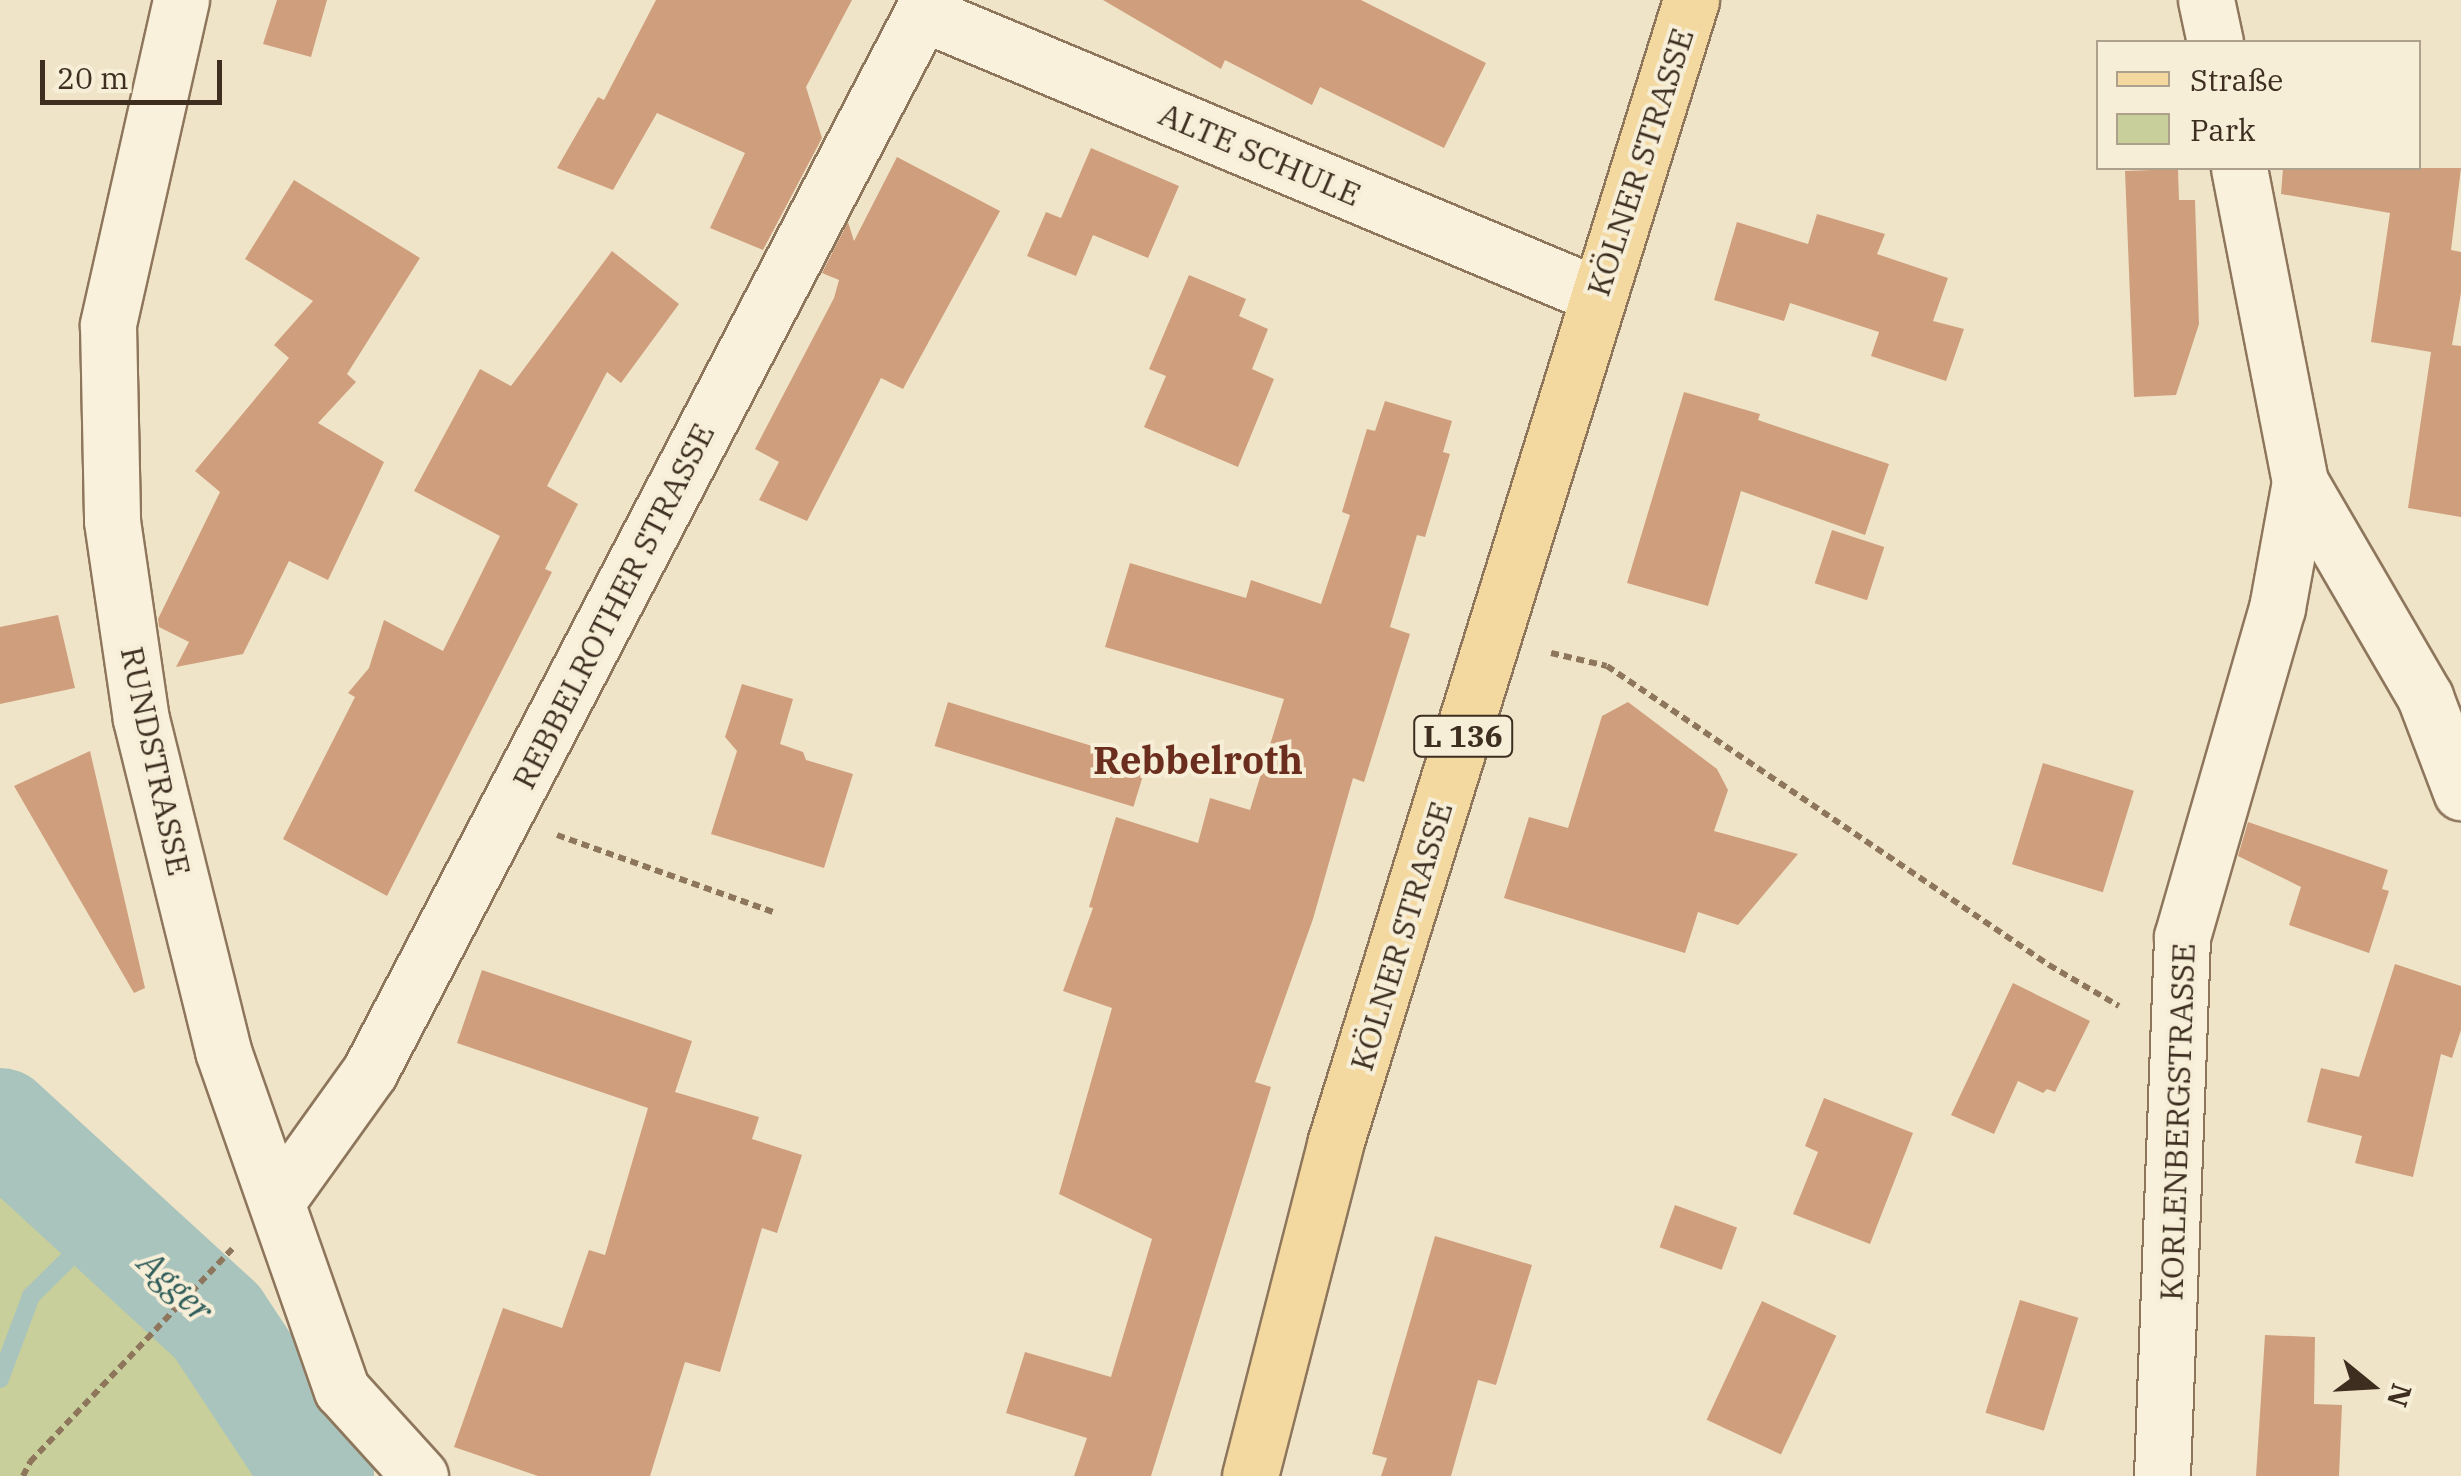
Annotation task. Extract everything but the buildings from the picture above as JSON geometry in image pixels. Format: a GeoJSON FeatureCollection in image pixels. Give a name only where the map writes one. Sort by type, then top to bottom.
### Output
{"type":"FeatureCollection","features":[{"type":"Feature","properties":{"kind":"main road","name":"KÖLNER STRASSE"},"geometry":{"type":"LineString","coordinates":[[1250,1476],[1336,1144],[1691,0]]}},
{"type":"Feature","properties":{"kind":"street","name":"RUNDSTRASSE"},"geometry":{"type":"LineString","coordinates":[[182,0],[108,326],[112,521],[141,719],[223,1051],[342,1390],[420,1476]]}},
{"type":"Feature","properties":{"kind":"street"},"geometry":{"type":"LineString","coordinates":[[2206,0],[2214,40]]}},
{"type":"Feature","properties":{"kind":"street","name":"REBBELROTHER STRASSE"},"geometry":{"type":"LineString","coordinates":[[277,1201],[370,1072],[925,6]]}},
{"type":"Feature","properties":{"kind":"street","name":"ALTE SCHULE"},"geometry":{"type":"LineString","coordinates":[[925,6],[1597,295]]}},
{"type":"Feature","properties":{"kind":"street"},"geometry":{"type":"LineString","coordinates":[[2239,170],[2300,482],[2425,697],[2461,792]]}},
{"type":"Feature","properties":{"kind":"street","name":"KORLENBERGSTRASSE"},"geometry":{"type":"LineString","coordinates":[[2162,1476],[2182,937],[2278,608],[2300,482]]}},
{"type":"Feature","properties":{"kind":"path"},"geometry":{"type":"LineString","coordinates":[[1492,639],[1608,666],[2049,965],[2180,1042]]}},
{"type":"Feature","properties":{"kind":"path"},"geometry":{"type":"LineString","coordinates":[[506,817],[772,912]]}},
{"type":"Feature","properties":{"kind":"path"},"geometry":{"type":"LineString","coordinates":[[22,1476],[30,1462],[236,1245]]}},
{"type":"Feature","properties":{"kind":"green space"},"geometry":{"type":"Polygon","coordinates":[[[0,1103],[67,1235],[286,1476],[0,1476],[0,1103]]]}},
{"type":"Feature","properties":{"kind":"waterway","name":"Agger"},"geometry":{"type":"LineString","coordinates":[[0,1123],[217,1322],[319,1476]]}},
{"type":"Feature","properties":{"kind":"waterway"},"geometry":{"type":"LineString","coordinates":[[0,1379],[31,1296],[107,1221]]}},
{"type":"Feature","properties":{"kind":"district","name":"Rebbelroth"},"geometry":{"type":"Point","coordinates":[1198,760]}}]}
